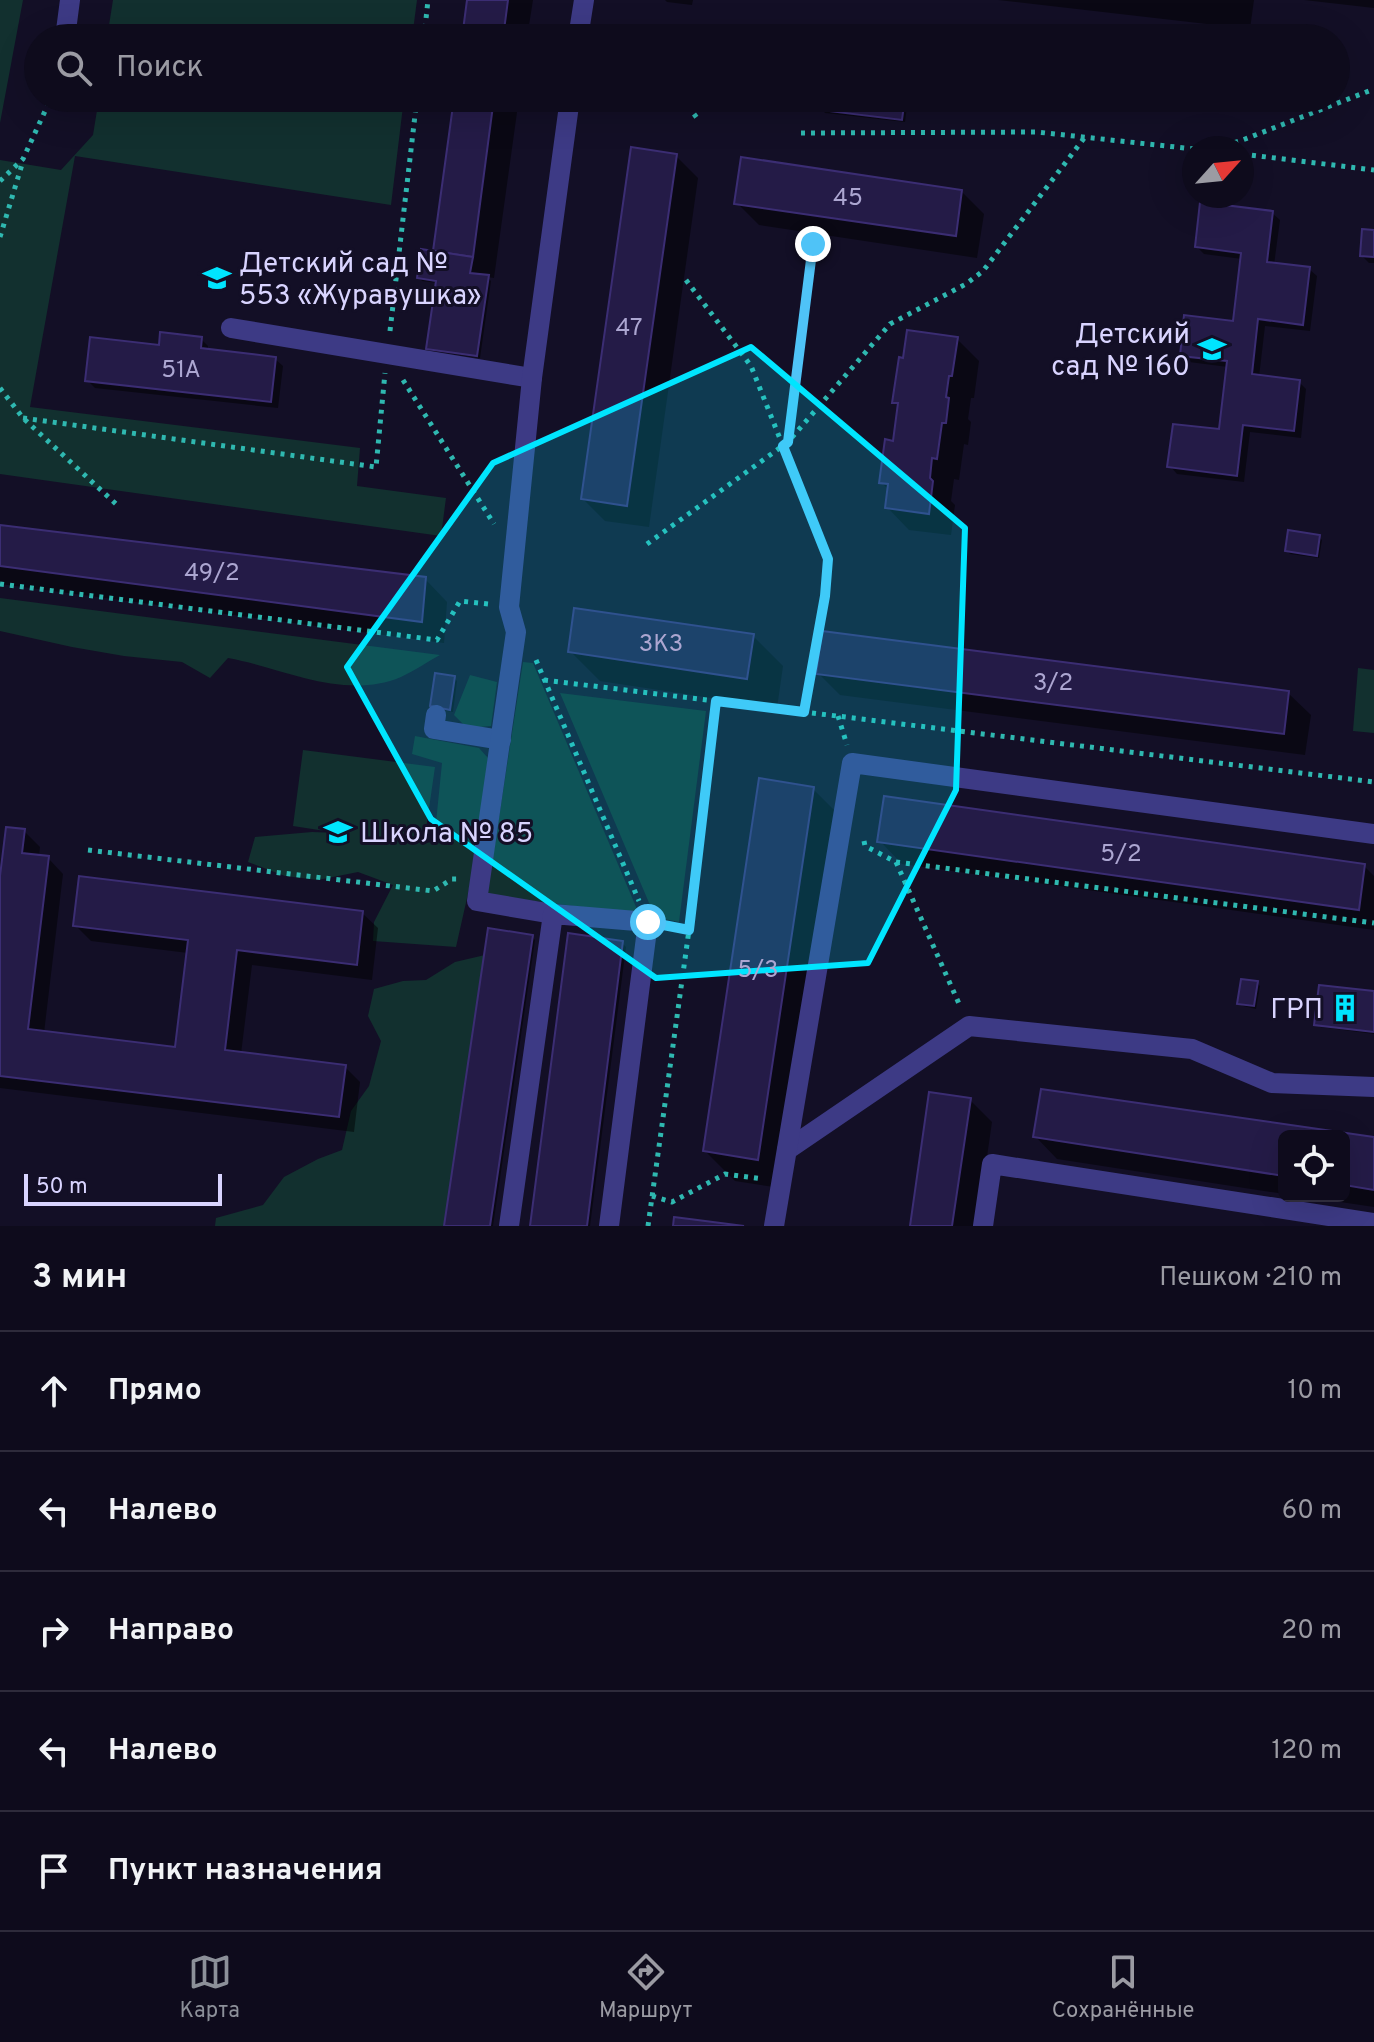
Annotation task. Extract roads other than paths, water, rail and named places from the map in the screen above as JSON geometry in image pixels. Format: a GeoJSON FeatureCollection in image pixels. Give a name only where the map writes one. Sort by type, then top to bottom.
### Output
{"type":"FeatureCollection","features":[{"type":"Feature","properties":{"kind":"lane"},"geometry":{"type":"LineString","coordinates":[[67,24],[70,0]]}},
{"type":"Feature","properties":{"kind":"lane"},"geometry":{"type":"LineString","coordinates":[[580,24],[584,0]]}},
{"type":"Feature","properties":{"kind":"lane"},"geometry":{"type":"LineString","coordinates":[[568,112],[532,378],[509,607],[516,632],[477,901],[553,914],[648,922],[609,1226]]}},
{"type":"Feature","properties":{"kind":"lane"},"geometry":{"type":"LineString","coordinates":[[231,328],[532,378]]}},
{"type":"Feature","properties":{"kind":"lane"},"geometry":{"type":"LineString","coordinates":[[436,715],[434,729],[501,740]]}},
{"type":"Feature","properties":{"kind":"lane"},"geometry":{"type":"LineString","coordinates":[[778,1220],[781,1181],[852,763],[1374,834]]}},
{"type":"Feature","properties":{"kind":"lane"},"geometry":{"type":"LineString","coordinates":[[509,1226],[553,914]]}},
{"type":"Feature","properties":{"kind":"lane"},"geometry":{"type":"LineString","coordinates":[[787,1150],[969,1026],[1192,1049],[1272,1083],[1374,1087]]}},
{"type":"Feature","properties":{"kind":"lane"},"geometry":{"type":"LineString","coordinates":[[983,1226],[992,1164],[1374,1223]]}},
{"type":"Feature","properties":{"kind":"place","name":"Детский сад № 553 «Журавушка»"},"geometry":{"type":"Point","coordinates":[217,278]}},
{"type":"Feature","properties":{"kind":"place","name":"Детский сад № 160"},"geometry":{"type":"Point","coordinates":[1212,349]}},
{"type":"Feature","properties":{"kind":"place","name":"Школа № 85"},"geometry":{"type":"Point","coordinates":[338,832]}},
{"type":"Feature","properties":{"kind":"place","name":"ГРП"},"geometry":{"type":"Point","coordinates":[1345,1008]}}]}
